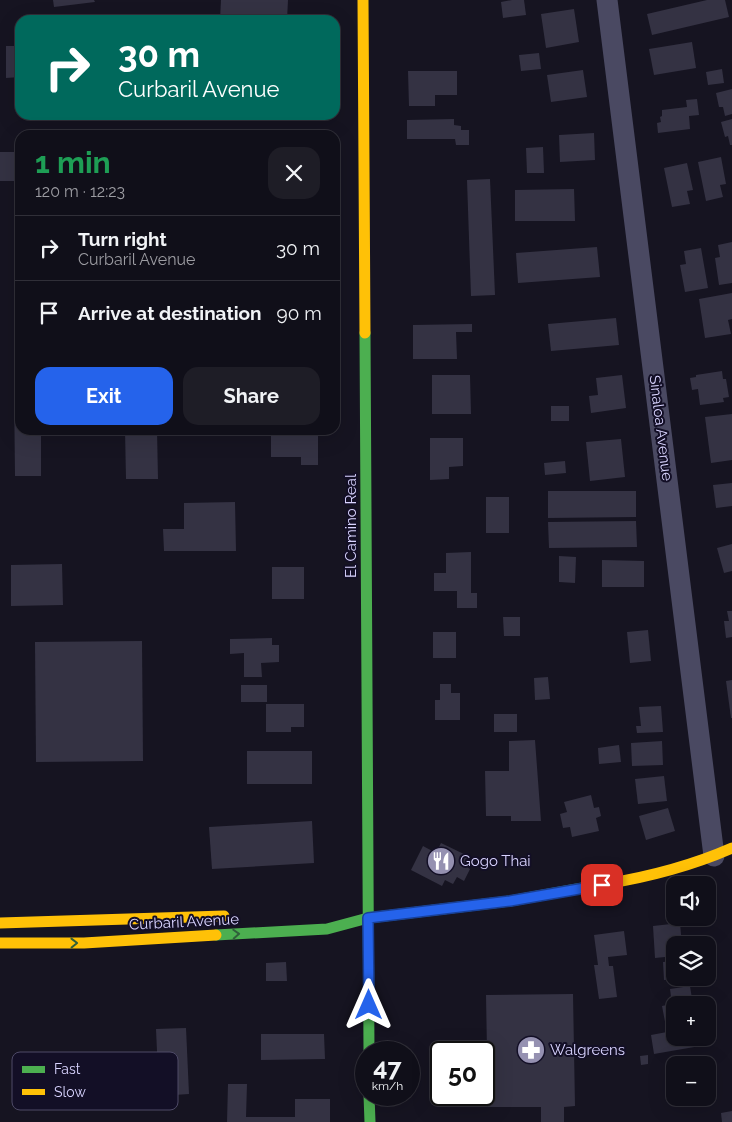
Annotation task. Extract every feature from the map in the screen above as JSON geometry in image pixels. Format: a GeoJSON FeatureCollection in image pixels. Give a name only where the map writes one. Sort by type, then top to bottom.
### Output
{"type":"FeatureCollection","features":[{"type":"Feature","properties":{"kind":"main road","name":"El Camino Real"},"geometry":{"type":"LineString","coordinates":[[363,0],[369,1041]]}},
{"type":"Feature","properties":{"kind":"main road","name":"Curbaril Avenue"},"geometry":{"type":"LineString","coordinates":[[0,943],[84,942],[327,929],[368,918],[510,901],[647,877],[723,852]]}},
{"type":"Feature","properties":{"kind":"main road","name":"Curbaril Avenue"},"geometry":{"type":"LineString","coordinates":[[336,915],[368,918]]}},
{"type":"Feature","properties":{"kind":"main road","name":"Curbaril Avenue"},"geometry":{"type":"LineString","coordinates":[[0,923],[240,916]]}},
{"type":"Feature","properties":{"kind":"main road"},"geometry":{"type":"LineString","coordinates":[[370,1106],[370,1122]]}},
{"type":"Feature","properties":{"kind":"street","name":"Sinaloa Avenue"},"geometry":{"type":"LineString","coordinates":[[607,0],[723,852]]}},
{"type":"Feature","properties":{"kind":"building"},"geometry":{"type":"Polygon","coordinates":[[[53,0],[94,0],[95,2],[54,7],[53,0]]]}},
{"type":"Feature","properties":{"kind":"building"},"geometry":{"type":"Polygon","coordinates":[[[221,0],[288,0],[287,15],[220,15],[221,0]]]}},
{"type":"Feature","properties":{"kind":"building"},"geometry":{"type":"Polygon","coordinates":[[[524,0],[526,15],[503,18],[501,2],[524,0]]]}},
{"type":"Feature","properties":{"kind":"building"},"geometry":{"type":"Polygon","coordinates":[[[707,0],[725,0],[729,17],[652,35],[647,14],[707,0]]]}},
{"type":"Feature","properties":{"kind":"building"},"geometry":{"type":"Polygon","coordinates":[[[574,9],[579,42],[546,48],[541,14],[574,9]]]}},
{"type":"Feature","properties":{"kind":"building"},"geometry":{"type":"Polygon","coordinates":[[[692,42],[696,68],[654,75],[649,49],[692,42]]]}},
{"type":"Feature","properties":{"kind":"building"},"geometry":{"type":"Polygon","coordinates":[[[6,46],[15,46],[15,77],[6,78],[6,46]]]}},
{"type":"Feature","properties":{"kind":"building"},"geometry":{"type":"Polygon","coordinates":[[[539,53],[541,69],[521,71],[519,55],[539,53]]]}},
{"type":"Feature","properties":{"kind":"building"},"geometry":{"type":"Polygon","coordinates":[[[722,69],[724,83],[708,85],[706,72],[722,69]]]}},
{"type":"Feature","properties":{"kind":"building"},"geometry":{"type":"Polygon","coordinates":[[[583,70],[587,97],[551,102],[547,75],[583,70]]]}},
{"type":"Feature","properties":{"kind":"building"},"geometry":{"type":"Polygon","coordinates":[[[408,71],[457,71],[457,95],[435,95],[435,106],[409,106],[408,71]]]}},
{"type":"Feature","properties":{"kind":"building"},"geometry":{"type":"Polygon","coordinates":[[[732,89],[732,114],[725,116],[723,107],[719,107],[716,93],[732,89]]]}},
{"type":"Feature","properties":{"kind":"building"},"geometry":{"type":"Polygon","coordinates":[[[697,99],[699,115],[689,116],[690,129],[658,133],[657,123],[661,122],[662,110],[687,107],[686,100],[697,99]]]}},
{"type":"Feature","properties":{"kind":"building"},"geometry":{"type":"Polygon","coordinates":[[[454,119],[454,125],[461,126],[461,130],[469,130],[469,145],[456,145],[455,139],[407,139],[407,120],[454,119]]]}},
{"type":"Feature","properties":{"kind":"building"},"geometry":{"type":"Polygon","coordinates":[[[732,119],[732,145],[730,145],[728,136],[725,137],[721,122],[732,119]]]}},
{"type":"Feature","properties":{"kind":"building"},"geometry":{"type":"Polygon","coordinates":[[[594,133],[595,160],[560,162],[559,135],[594,133]]]}},
{"type":"Feature","properties":{"kind":"building"},"geometry":{"type":"Polygon","coordinates":[[[543,147],[544,173],[527,173],[526,148],[543,147]]]}},
{"type":"Feature","properties":{"kind":"building"},"geometry":{"type":"Polygon","coordinates":[[[0,152],[15,152],[15,181],[0,181],[0,152]]]}},
{"type":"Feature","properties":{"kind":"building"},"geometry":{"type":"Polygon","coordinates":[[[721,157],[726,184],[720,185],[723,197],[706,201],[698,162],[721,157]]]}},
{"type":"Feature","properties":{"kind":"building"},"geometry":{"type":"Polygon","coordinates":[[[687,163],[693,190],[687,191],[690,204],[672,207],[664,168],[687,163]]]}},
{"type":"Feature","properties":{"kind":"building"},"geometry":{"type":"Polygon","coordinates":[[[490,179],[495,295],[471,296],[467,180],[490,179]]]}},
{"type":"Feature","properties":{"kind":"building"},"geometry":{"type":"Polygon","coordinates":[[[574,189],[575,221],[515,221],[515,190],[574,189]]]}},
{"type":"Feature","properties":{"kind":"building"},"geometry":{"type":"Polygon","coordinates":[[[732,242],[732,283],[719,285],[715,258],[720,257],[718,245],[732,242]]]}},
{"type":"Feature","properties":{"kind":"building"},"geometry":{"type":"Polygon","coordinates":[[[597,247],[600,277],[518,283],[516,253],[597,247]]]}},
{"type":"Feature","properties":{"kind":"building"},"geometry":{"type":"Polygon","coordinates":[[[701,248],[708,288],[685,292],[680,265],[686,264],[684,251],[701,248]]]}},
{"type":"Feature","properties":{"kind":"building"},"geometry":{"type":"Polygon","coordinates":[[[732,293],[732,319],[728,320],[731,334],[705,338],[699,299],[732,293]]]}},
{"type":"Feature","properties":{"kind":"building"},"geometry":{"type":"Polygon","coordinates":[[[616,318],[619,345],[551,351],[548,324],[616,318]]]}},
{"type":"Feature","properties":{"kind":"building"},"geometry":{"type":"Polygon","coordinates":[[[472,324],[472,332],[456,332],[457,359],[413,359],[413,325],[472,324]]]}},
{"type":"Feature","properties":{"kind":"building"},"geometry":{"type":"Polygon","coordinates":[[[722,371],[723,379],[726,379],[729,397],[723,398],[724,402],[700,405],[698,389],[692,390],[690,378],[696,377],[696,375],[722,371]]]}},
{"type":"Feature","properties":{"kind":"building"},"geometry":{"type":"Polygon","coordinates":[[[432,375],[470,375],[471,414],[432,414],[432,375]]]}},
{"type":"Feature","properties":{"kind":"building"},"geometry":{"type":"Polygon","coordinates":[[[622,375],[626,408],[591,413],[589,396],[598,395],[596,378],[622,375]]]}},
{"type":"Feature","properties":{"kind":"building"},"geometry":{"type":"Polygon","coordinates":[[[14,387],[15,435],[41,435],[41,476],[15,476],[14,387]]]}},
{"type":"Feature","properties":{"kind":"building"},"geometry":{"type":"Polygon","coordinates":[[[551,406],[569,406],[569,421],[551,421],[551,406]]]}},
{"type":"Feature","properties":{"kind":"building"},"geometry":{"type":"Polygon","coordinates":[[[732,414],[732,460],[711,463],[705,417],[732,414]]]}},
{"type":"Feature","properties":{"kind":"building"},"geometry":{"type":"Polygon","coordinates":[[[125,435],[157,435],[158,479],[126,479],[125,435]]]}},
{"type":"Feature","properties":{"kind":"building"},"geometry":{"type":"Polygon","coordinates":[[[271,435],[318,435],[318,465],[301,465],[301,457],[271,457],[271,435]]]}},
{"type":"Feature","properties":{"kind":"building"},"geometry":{"type":"Polygon","coordinates":[[[430,438],[463,438],[463,466],[449,467],[449,479],[430,480],[430,438]]]}},
{"type":"Feature","properties":{"kind":"building"},"geometry":{"type":"Polygon","coordinates":[[[621,439],[625,477],[590,481],[586,442],[621,439]]]}},
{"type":"Feature","properties":{"kind":"building"},"geometry":{"type":"Polygon","coordinates":[[[565,461],[566,473],[545,475],[544,463],[565,461]]]}},
{"type":"Feature","properties":{"kind":"building"},"geometry":{"type":"Polygon","coordinates":[[[732,483],[732,506],[716,508],[713,485],[732,483]]]}},
{"type":"Feature","properties":{"kind":"building"},"geometry":{"type":"Polygon","coordinates":[[[548,491],[636,491],[636,517],[548,518],[548,491]]]}},
{"type":"Feature","properties":{"kind":"building"},"geometry":{"type":"Polygon","coordinates":[[[486,497],[509,497],[509,533],[486,533],[486,497]]]}},
{"type":"Feature","properties":{"kind":"building"},"geometry":{"type":"Polygon","coordinates":[[[235,502],[236,551],[164,551],[163,529],[184,529],[184,503],[235,502]]]}},
{"type":"Feature","properties":{"kind":"building"},"geometry":{"type":"Polygon","coordinates":[[[636,521],[637,547],[549,548],[548,522],[636,521]]]}},
{"type":"Feature","properties":{"kind":"building"},"geometry":{"type":"Polygon","coordinates":[[[732,544],[732,571],[724,573],[717,548],[732,544]]]}},
{"type":"Feature","properties":{"kind":"building"},"geometry":{"type":"Polygon","coordinates":[[[471,552],[471,593],[477,593],[477,608],[457,608],[457,591],[434,591],[434,573],[446,573],[446,553],[471,552]]]}},
{"type":"Feature","properties":{"kind":"building"},"geometry":{"type":"Polygon","coordinates":[[[559,556],[576,557],[575,583],[559,582],[559,556]]]}},
{"type":"Feature","properties":{"kind":"building"},"geometry":{"type":"Polygon","coordinates":[[[602,560],[644,561],[644,587],[602,587],[602,560]]]}},
{"type":"Feature","properties":{"kind":"building"},"geometry":{"type":"Polygon","coordinates":[[[62,564],[63,605],[11,606],[11,565],[62,564]]]}},
{"type":"Feature","properties":{"kind":"building"},"geometry":{"type":"Polygon","coordinates":[[[272,567],[304,567],[304,599],[272,599],[272,567]]]}},
{"type":"Feature","properties":{"kind":"building"},"geometry":{"type":"Polygon","coordinates":[[[727,611],[732,611],[732,637],[726,638],[724,621],[729,621],[727,611]]]}},
{"type":"Feature","properties":{"kind":"building"},"geometry":{"type":"Polygon","coordinates":[[[503,617],[520,617],[520,636],[504,636],[503,617]]]}},
{"type":"Feature","properties":{"kind":"building"},"geometry":{"type":"Polygon","coordinates":[[[648,630],[651,661],[630,663],[627,632],[648,630]]]}},
{"type":"Feature","properties":{"kind":"building"},"geometry":{"type":"Polygon","coordinates":[[[433,632],[456,632],[456,658],[433,658],[433,632]]]}},
{"type":"Feature","properties":{"kind":"building"},"geometry":{"type":"Polygon","coordinates":[[[272,638],[272,645],[279,645],[279,662],[261,663],[262,677],[244,677],[244,653],[230,654],[230,639],[272,638]]]}},
{"type":"Feature","properties":{"kind":"building"},"geometry":{"type":"Polygon","coordinates":[[[142,641],[143,761],[36,762],[35,642],[142,641]]]}},
{"type":"Feature","properties":{"kind":"building"},"geometry":{"type":"Polygon","coordinates":[[[548,677],[550,699],[535,700],[534,678],[548,677]]]}},
{"type":"Feature","properties":{"kind":"building"},"geometry":{"type":"Polygon","coordinates":[[[732,680],[732,718],[731,718],[726,681],[732,680]]]}},
{"type":"Feature","properties":{"kind":"building"},"geometry":{"type":"Polygon","coordinates":[[[440,684],[451,684],[451,693],[460,693],[460,720],[435,720],[435,700],[440,700],[440,684]]]}},
{"type":"Feature","properties":{"kind":"building"},"geometry":{"type":"Polygon","coordinates":[[[241,685],[267,685],[267,702],[241,702],[241,685]]]}},
{"type":"Feature","properties":{"kind":"building"},"geometry":{"type":"Polygon","coordinates":[[[266,704],[304,704],[304,727],[291,727],[291,732],[266,732],[266,704]]]}},
{"type":"Feature","properties":{"kind":"building"},"geometry":{"type":"Polygon","coordinates":[[[661,706],[663,732],[637,733],[636,726],[641,726],[639,707],[661,706]]]}},
{"type":"Feature","properties":{"kind":"building"},"geometry":{"type":"Polygon","coordinates":[[[494,714],[517,714],[517,732],[494,732],[494,714]]]}},
{"type":"Feature","properties":{"kind":"building"},"geometry":{"type":"Polygon","coordinates":[[[535,740],[541,821],[511,821],[511,816],[486,816],[485,771],[509,771],[509,741],[535,740]]]}},
{"type":"Feature","properties":{"kind":"building"},"geometry":{"type":"Polygon","coordinates":[[[662,741],[663,765],[632,766],[631,743],[662,741]]]}},
{"type":"Feature","properties":{"kind":"building"},"geometry":{"type":"Polygon","coordinates":[[[619,745],[621,762],[599,764],[598,748],[619,745]]]}},
{"type":"Feature","properties":{"kind":"building"},"geometry":{"type":"Polygon","coordinates":[[[247,751],[312,751],[312,784],[247,784],[247,751]]]}},
{"type":"Feature","properties":{"kind":"building"},"geometry":{"type":"Polygon","coordinates":[[[664,776],[667,801],[638,804],[635,779],[664,776]]]}},
{"type":"Feature","properties":{"kind":"building"},"geometry":{"type":"Polygon","coordinates":[[[591,795],[594,808],[599,807],[601,816],[596,818],[599,831],[572,837],[570,827],[563,828],[560,814],[567,812],[564,802],[591,795]]]}},
{"type":"Feature","properties":{"kind":"building"},"geometry":{"type":"Polygon","coordinates":[[[668,808],[675,831],[646,840],[639,816],[668,808]]]}},
{"type":"Feature","properties":{"kind":"building"},"geometry":{"type":"Polygon","coordinates":[[[312,821],[314,863],[212,869],[209,827],[312,821]]]}},
{"type":"Feature","properties":{"kind":"building","name":"Gogo Thai"},"geometry":{"type":"Polygon","coordinates":[[[441,843],[468,856],[464,865],[470,869],[464,881],[457,877],[453,884],[445,880],[442,886],[411,870],[423,846],[436,853],[441,843]]]}},
{"type":"Feature","properties":{"kind":"building"},"geometry":{"type":"Polygon","coordinates":[[[653,926],[680,926],[681,936],[666,936],[666,957],[655,958],[653,926]]]}},
{"type":"Feature","properties":{"kind":"building"},"geometry":{"type":"Polygon","coordinates":[[[624,931],[627,955],[608,957],[609,966],[613,966],[617,997],[599,999],[594,965],[598,965],[594,935],[624,931]]]}},
{"type":"Feature","properties":{"kind":"building"},"geometry":{"type":"Polygon","coordinates":[[[286,962],[287,981],[266,981],[266,963],[286,962]]]}},
{"type":"Feature","properties":{"kind":"building"},"geometry":{"type":"Polygon","coordinates":[[[663,962],[666,962],[666,980],[664,980],[663,962]]]}},
{"type":"Feature","properties":{"kind":"building"},"geometry":{"type":"Polygon","coordinates":[[[690,986],[692,996],[671,996],[670,989],[690,986]]]}},
{"type":"Feature","properties":{"kind":"building","name":"Walgreens"},"geometry":{"type":"Polygon","coordinates":[[[573,994],[575,1106],[564,1107],[564,1122],[541,1122],[541,1107],[488,1107],[495,1106],[495,1041],[487,1041],[486,995],[573,994]]]}},
{"type":"Feature","properties":{"kind":"building"},"geometry":{"type":"Polygon","coordinates":[[[666,1005],[666,1027],[662,1006],[666,1005]]]}},
{"type":"Feature","properties":{"kind":"building"},"geometry":{"type":"Polygon","coordinates":[[[186,1028],[189,1094],[178,1095],[178,1052],[157,1052],[156,1029],[186,1028]]]}},
{"type":"Feature","properties":{"kind":"building"},"geometry":{"type":"Polygon","coordinates":[[[666,1032],[666,1046],[700,1046],[654,1054],[651,1035],[666,1032]]]}},
{"type":"Feature","properties":{"kind":"building"},"geometry":{"type":"Polygon","coordinates":[[[261,1034],[324,1034],[325,1059],[261,1060],[261,1034]]]}},
{"type":"Feature","properties":{"kind":"building"},"geometry":{"type":"Polygon","coordinates":[[[648,1055],[648,1064],[641,1065],[640,1056],[648,1055]]]}},
{"type":"Feature","properties":{"kind":"building"},"geometry":{"type":"Polygon","coordinates":[[[228,1084],[247,1084],[246,1117],[295,1117],[295,1099],[330,1099],[330,1122],[227,1122],[228,1084]]]}},
{"type":"Feature","properties":{"kind":"building"},"geometry":{"type":"Polygon","coordinates":[[[732,1111],[732,1122],[722,1122],[721,1113],[732,1111]]]}},
{"type":"Feature","properties":{"kind":"traffic: fast"},"geometry":{"type":"LineString","coordinates":[[365,333],[369,1041]]}},
{"type":"Feature","properties":{"kind":"traffic: fast"},"geometry":{"type":"LineString","coordinates":[[216,935],[327,929],[368,918],[510,901],[605,884]]}},
{"type":"Feature","properties":{"kind":"traffic: fast"},"geometry":{"type":"LineString","coordinates":[[369,1106],[370,1122]]}},
{"type":"Feature","properties":{"kind":"traffic: slow"},"geometry":{"type":"LineString","coordinates":[[363,0],[365,333]]}},
{"type":"Feature","properties":{"kind":"traffic: slow"},"geometry":{"type":"LineString","coordinates":[[605,884],[669,870],[732,848]]}},
{"type":"Feature","properties":{"kind":"traffic: slow"},"geometry":{"type":"LineString","coordinates":[[0,923],[224,916]]}},
{"type":"Feature","properties":{"kind":"traffic: slow"},"geometry":{"type":"LineString","coordinates":[[0,943],[84,943],[216,935]]}},
{"type":"Feature","properties":{"kind":"place","name":"Gogo Thai"},"geometry":{"type":"Point","coordinates":[441,861]}},
{"type":"Feature","properties":{"kind":"place","name":"Walgreens"},"geometry":{"type":"Point","coordinates":[531,1050]}},
{"type":"Feature","properties":{"kind":"route"},"geometry":{"type":"LineString","coordinates":[[369,1005],[368,918],[406,915],[510,901],[602,885]]}}]}
